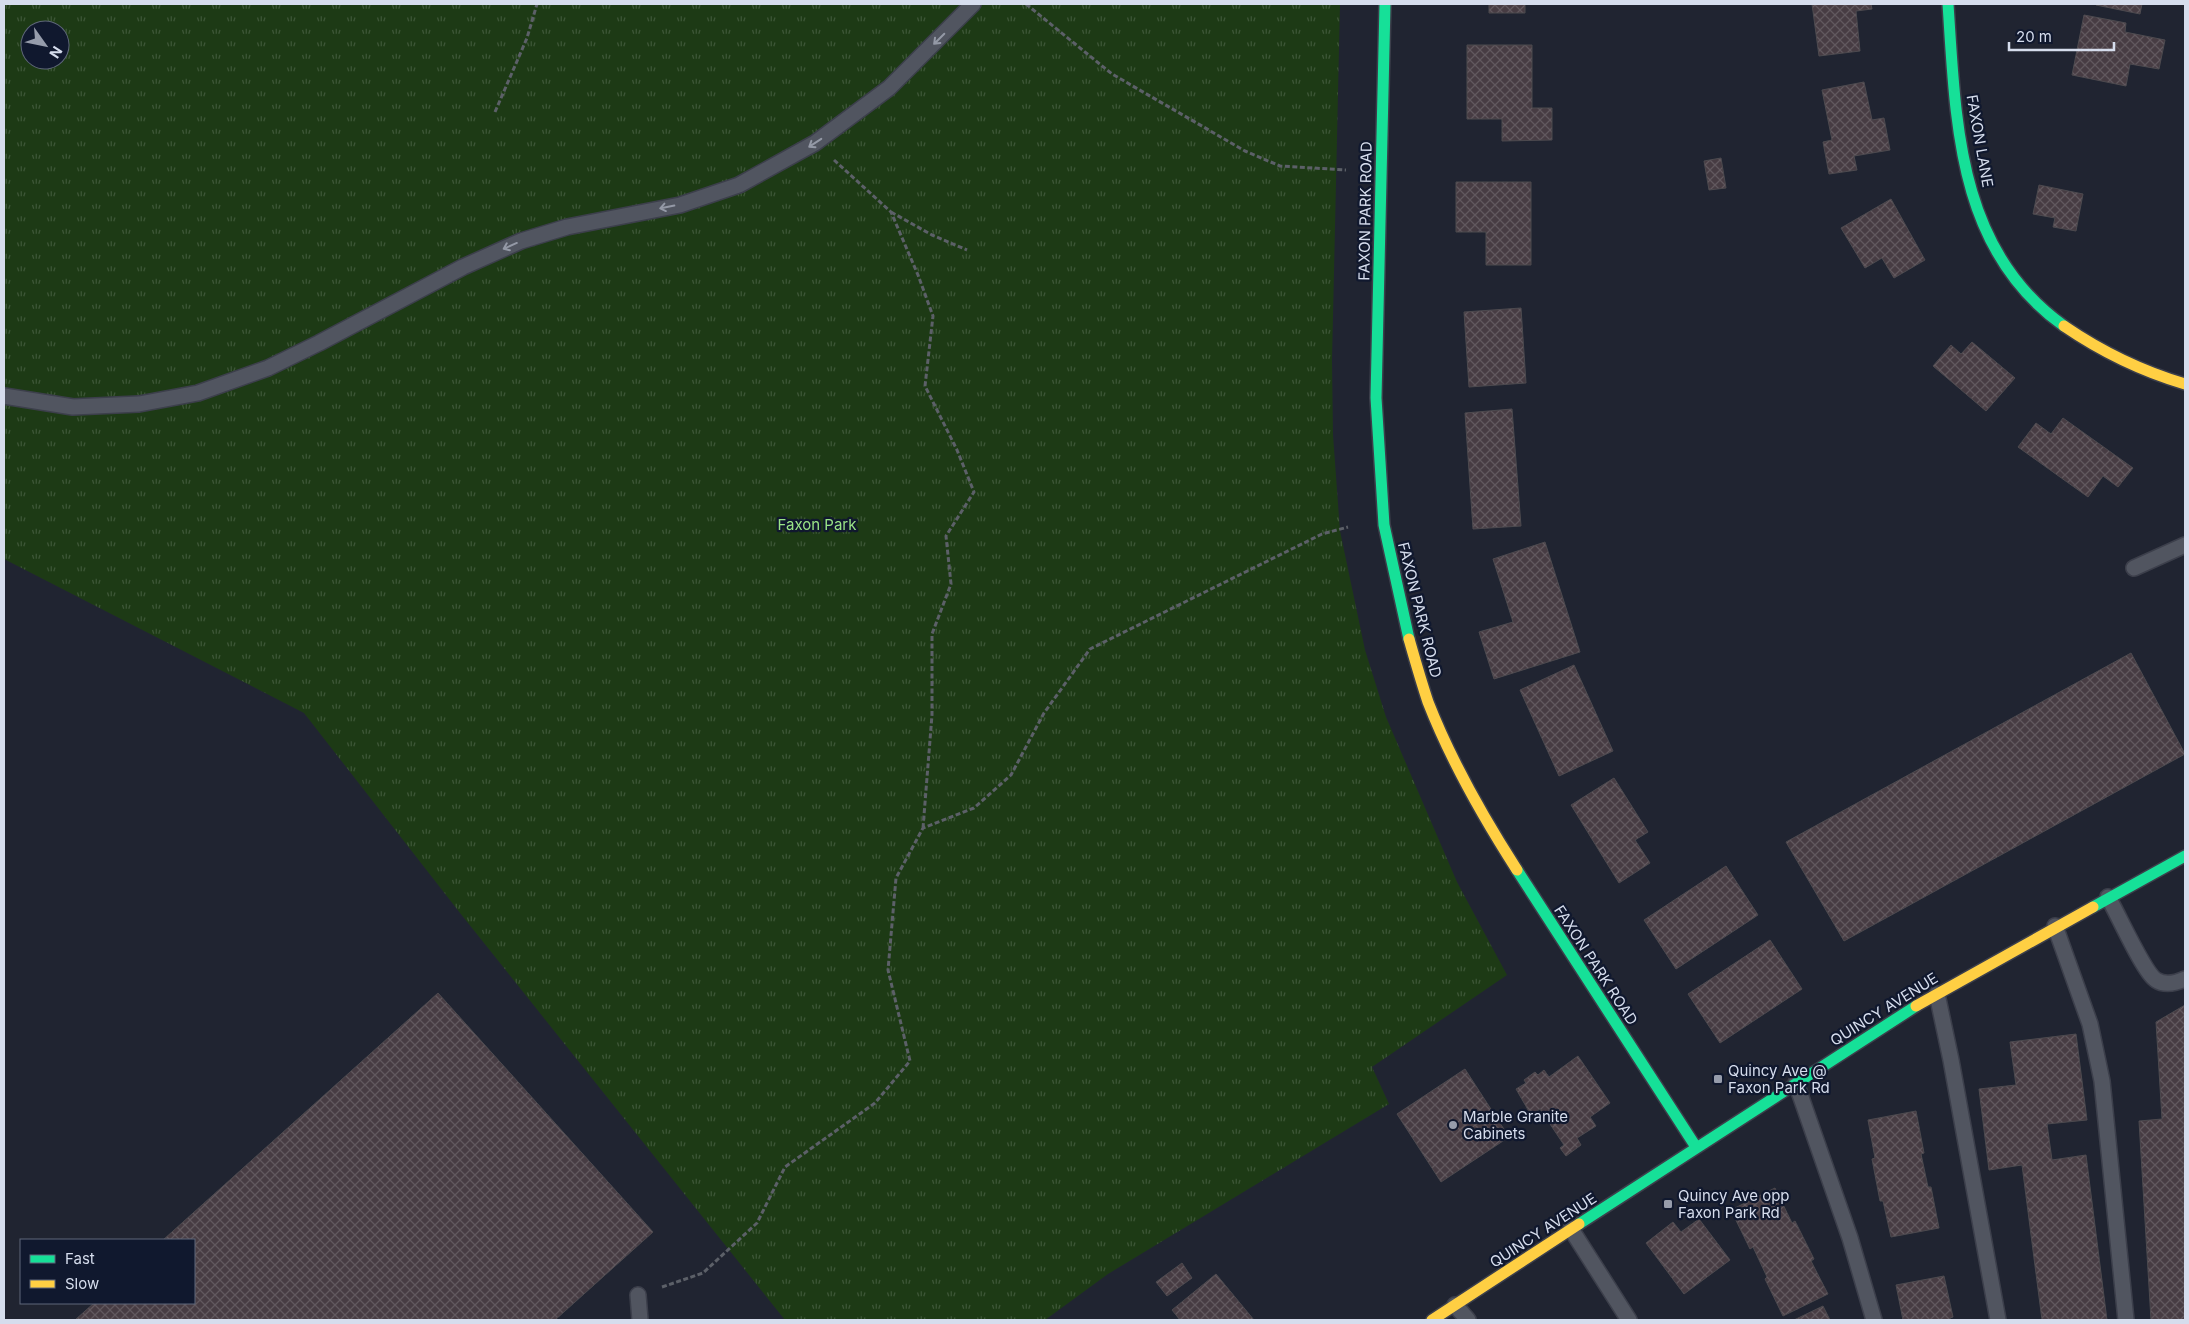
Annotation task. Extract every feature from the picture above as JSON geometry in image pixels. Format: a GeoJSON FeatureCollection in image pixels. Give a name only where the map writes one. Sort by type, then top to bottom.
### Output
{"type":"FeatureCollection","features":[{"type":"Feature","properties":{"kind":"street","name":"FAXON PARK ROAD"},"geometry":{"type":"LineString","coordinates":[[1385,4],[1377,406],[1384,525],[1409,639],[1428,701],[1471,795],[1493,833],[1696,1147]]}},
{"type":"Feature","properties":{"kind":"street","name":"FAXON LANE"},"geometry":{"type":"LineString","coordinates":[[1948,4],[1958,114],[1967,170],[1982,222],[1992,246],[2005,267],[2019,286],[2056,321],[2098,349],[2143,371],[2185,384]]}},
{"type":"Feature","properties":{"kind":"street","name":"QUINCY AVENUE"},"geometry":{"type":"LineString","coordinates":[[1432,1320],[1696,1147],[1937,994],[2055,926],[2185,856]]}},
{"type":"Feature","properties":{"kind":"lane"},"geometry":{"type":"LineString","coordinates":[[4,396],[73,406],[139,404],[198,393],[268,368],[463,267],[521,241],[567,227],[680,205],[739,185],[816,143],[890,88],[973,4]]}},
{"type":"Feature","properties":{"kind":"lane"},"geometry":{"type":"LineString","coordinates":[[2134,568],[2185,545]]}},
{"type":"Feature","properties":{"kind":"lane"},"geometry":{"type":"LineString","coordinates":[[2108,897],[2146,968],[2155,980],[2166,984],[2185,979]]}},
{"type":"Feature","properties":{"kind":"lane"},"geometry":{"type":"LineString","coordinates":[[2055,926],[2090,1024],[2102,1082],[2126,1320]]}},
{"type":"Feature","properties":{"kind":"lane"},"geometry":{"type":"LineString","coordinates":[[1937,994],[1951,1060],[1998,1320]]}},
{"type":"Feature","properties":{"kind":"lane"},"geometry":{"type":"LineString","coordinates":[[1796,1083],[1850,1238],[1874,1320]]}},
{"type":"Feature","properties":{"kind":"lane"},"geometry":{"type":"LineString","coordinates":[[1571,1229],[1628,1320]]}},
{"type":"Feature","properties":{"kind":"lane"},"geometry":{"type":"LineString","coordinates":[[638,1295],[640,1320]]}},
{"type":"Feature","properties":{"kind":"lane"},"geometry":{"type":"LineString","coordinates":[[1455,1305],[1468,1320]]}},
{"type":"Feature","properties":{"kind":"path"},"geometry":{"type":"LineString","coordinates":[[495,112],[527,38],[537,4]]}},
{"type":"Feature","properties":{"kind":"path"},"geometry":{"type":"LineString","coordinates":[[1026,4],[1112,74],[1246,151],[1280,166],[1346,170]]}},
{"type":"Feature","properties":{"kind":"path"},"geometry":{"type":"LineString","coordinates":[[816,143],[891,212],[932,235],[968,250]]}},
{"type":"Feature","properties":{"kind":"path"},"geometry":{"type":"LineString","coordinates":[[638,1295],[703,1273],[757,1223],[785,1167],[875,1103],[910,1061],[888,970],[896,878],[923,828],[932,715],[932,634],[951,584],[946,536],[974,492],[957,450],[925,386],[933,316],[891,212]]}},
{"type":"Feature","properties":{"kind":"path"},"geometry":{"type":"LineString","coordinates":[[923,828],[974,808],[1011,775],[1044,713],[1090,650],[1322,534],[1348,527]]}},
{"type":"Feature","properties":{"kind":"green space","name":"Faxon Park"},"geometry":{"type":"Polygon","coordinates":[[[4,4],[1340,4],[1332,361],[1333,435],[1340,531],[1365,650],[1386,717],[1457,882],[1507,975],[1372,1067],[1389,1104],[1108,1274],[1045,1320],[785,1320],[460,913],[304,713],[4,559],[4,4]]]}},
{"type":"Feature","properties":{"kind":"building"},"geometry":{"type":"Polygon","coordinates":[[[1489,4],[1525,4],[1525,13],[1489,13],[1489,4]]]}},
{"type":"Feature","properties":{"kind":"building"},"geometry":{"type":"Polygon","coordinates":[[[1812,4],[1871,4],[1872,9],[1856,11],[1860,51],[1819,56],[1812,4]]]}},
{"type":"Feature","properties":{"kind":"building"},"geometry":{"type":"Polygon","coordinates":[[[2096,4],[2142,4],[2140,14],[2096,4]]]}},
{"type":"Feature","properties":{"kind":"building"},"geometry":{"type":"Polygon","coordinates":[[[2084,15],[2126,23],[2125,32],[2165,40],[2159,69],[2130,64],[2126,86],[2072,75],[2084,15]]]}},
{"type":"Feature","properties":{"kind":"building"},"geometry":{"type":"Polygon","coordinates":[[[1467,45],[1532,45],[1532,108],[1552,108],[1552,140],[1502,141],[1502,119],[1467,119],[1467,45]]]}},
{"type":"Feature","properties":{"kind":"building"},"geometry":{"type":"Polygon","coordinates":[[[1864,82],[1872,120],[1884,118],[1890,150],[1854,156],[1857,170],[1829,174],[1823,142],[1832,140],[1822,90],[1864,82]]]}},
{"type":"Feature","properties":{"kind":"building"},"geometry":{"type":"Polygon","coordinates":[[[1721,158],[1726,188],[1709,190],[1704,161],[1721,158]]]}},
{"type":"Feature","properties":{"kind":"building"},"geometry":{"type":"Polygon","coordinates":[[[1456,182],[1531,182],[1531,265],[1486,265],[1486,232],[1456,232],[1456,182]]]}},
{"type":"Feature","properties":{"kind":"building"},"geometry":{"type":"Polygon","coordinates":[[[2039,185],[2083,194],[2076,231],[2053,227],[2055,218],[2033,214],[2039,185]]]}},
{"type":"Feature","properties":{"kind":"building"},"geometry":{"type":"Polygon","coordinates":[[[1891,199],[1925,260],[1894,278],[1882,258],[1865,268],[1841,228],[1891,199]]]}},
{"type":"Feature","properties":{"kind":"building"},"geometry":{"type":"Polygon","coordinates":[[[1521,308],[1526,383],[1469,387],[1464,312],[1521,308]]]}},
{"type":"Feature","properties":{"kind":"building"},"geometry":{"type":"Polygon","coordinates":[[[1972,342],[2015,378],[1986,411],[1933,366],[1951,345],[1961,354],[1972,342]]]}},
{"type":"Feature","properties":{"kind":"building"},"geometry":{"type":"Polygon","coordinates":[[[1512,409],[1521,526],[1473,529],[1465,413],[1512,409]]]}},
{"type":"Feature","properties":{"kind":"building"},"geometry":{"type":"Polygon","coordinates":[[[2063,418],[2133,468],[2118,487],[2103,476],[2088,497],[2018,447],[2036,423],[2051,434],[2063,418]]]}},
{"type":"Feature","properties":{"kind":"building"},"geometry":{"type":"Polygon","coordinates":[[[1545,542],[1580,652],[1494,679],[1479,632],[1513,622],[1493,559],[1545,542]]]}},
{"type":"Feature","properties":{"kind":"building"},"geometry":{"type":"Polygon","coordinates":[[[2131,653],[2185,754],[1844,941],[1786,842],[2131,653]]]}},
{"type":"Feature","properties":{"kind":"building"},"geometry":{"type":"Polygon","coordinates":[[[1574,665],[1613,751],[1559,776],[1520,690],[1574,665]]]}},
{"type":"Feature","properties":{"kind":"building"},"geometry":{"type":"Polygon","coordinates":[[[1614,778],[1648,832],[1635,840],[1650,863],[1619,883],[1571,805],[1614,778]]]}},
{"type":"Feature","properties":{"kind":"building"},"geometry":{"type":"Polygon","coordinates":[[[1726,866],[1758,915],[1676,969],[1644,920],[1726,866]]]}},
{"type":"Feature","properties":{"kind":"building"},"geometry":{"type":"Polygon","coordinates":[[[1770,940],[1802,989],[1720,1043],[1688,994],[1770,940]]]}},
{"type":"Feature","properties":{"kind":"building"},"geometry":{"type":"Polygon","coordinates":[[[438,993],[653,1232],[555,1320],[75,1320],[93,1304],[195,1304],[195,1239],[164,1239],[438,993]]]}},
{"type":"Feature","properties":{"kind":"building"},"geometry":{"type":"Polygon","coordinates":[[[2185,1005],[2185,1320],[2151,1320],[2139,1121],[2162,1119],[2156,1022],[2185,1005]]]}},
{"type":"Feature","properties":{"kind":"building"},"geometry":{"type":"Polygon","coordinates":[[[2076,1034],[2087,1120],[2047,1124],[2052,1160],[2086,1155],[2107,1320],[2042,1320],[2022,1165],[1989,1170],[1979,1089],[2016,1085],[2010,1042],[2076,1034]]]}},
{"type":"Feature","properties":{"kind":"building"},"geometry":{"type":"Polygon","coordinates":[[[1578,1056],[1610,1103],[1590,1117],[1596,1126],[1577,1138],[1581,1145],[1566,1156],[1560,1148],[1564,1145],[1540,1109],[1531,1115],[1516,1089],[1526,1083],[1524,1080],[1535,1072],[1538,1075],[1544,1070],[1549,1077],[1578,1056]]]}},
{"type":"Feature","properties":{"kind":"building","name":"Marble Granite Cabinets"},"geometry":{"type":"Polygon","coordinates":[[[1465,1069],[1509,1137],[1441,1182],[1397,1114],[1465,1069]]]}},
{"type":"Feature","properties":{"kind":"building"},"geometry":{"type":"Polygon","coordinates":[[[1916,1111],[1924,1153],[1921,1154],[1928,1187],[1931,1187],[1939,1228],[1891,1237],[1883,1201],[1880,1201],[1872,1159],[1875,1158],[1868,1120],[1916,1111]]]}},
{"type":"Feature","properties":{"kind":"building"},"geometry":{"type":"Polygon","coordinates":[[[1775,1188],[1792,1223],[1795,1221],[1814,1259],[1811,1261],[1828,1294],[1783,1316],[1765,1279],[1767,1277],[1753,1247],[1750,1249],[1731,1210],[1775,1188]]]}},
{"type":"Feature","properties":{"kind":"building"},"geometry":{"type":"Polygon","coordinates":[[[1699,1219],[1730,1260],[1684,1294],[1646,1243],[1673,1222],[1681,1232],[1699,1219]]]}},
{"type":"Feature","properties":{"kind":"building"},"geometry":{"type":"Polygon","coordinates":[[[1182,1263],[1192,1278],[1167,1296],[1156,1282],[1182,1263]]]}},
{"type":"Feature","properties":{"kind":"building"},"geometry":{"type":"Polygon","coordinates":[[[1216,1274],[1254,1320],[1180,1320],[1172,1310],[1216,1274]]]}},
{"type":"Feature","properties":{"kind":"building"},"geometry":{"type":"Polygon","coordinates":[[[1944,1276],[1953,1317],[1950,1320],[1903,1320],[1896,1285],[1944,1276]]]}},
{"type":"Feature","properties":{"kind":"building"},"geometry":{"type":"Polygon","coordinates":[[[1823,1306],[1830,1320],[1794,1320],[1823,1306]]]}},
{"type":"Feature","properties":{"kind":"traffic: fast"},"geometry":{"type":"LineString","coordinates":[[1385,4],[1376,398],[1384,525],[1409,639]]}},
{"type":"Feature","properties":{"kind":"traffic: fast"},"geometry":{"type":"LineString","coordinates":[[1948,4],[1954,94],[1960,138],[1969,181],[1982,222],[2002,260],[2029,295],[2064,326]]}},
{"type":"Feature","properties":{"kind":"traffic: fast"},"geometry":{"type":"LineString","coordinates":[[2093,907],[2185,856]]}},
{"type":"Feature","properties":{"kind":"traffic: fast"},"geometry":{"type":"LineString","coordinates":[[1517,870],[1696,1147]]}},
{"type":"Feature","properties":{"kind":"traffic: fast"},"geometry":{"type":"LineString","coordinates":[[1579,1224],[1916,1006]]}},
{"type":"Feature","properties":{"kind":"traffic: slow"},"geometry":{"type":"LineString","coordinates":[[2064,326],[2122,360],[2185,384]]}},
{"type":"Feature","properties":{"kind":"traffic: slow"},"geometry":{"type":"LineString","coordinates":[[1409,639],[1428,702],[1447,746],[1480,809],[1517,870]]}},
{"type":"Feature","properties":{"kind":"traffic: slow"},"geometry":{"type":"LineString","coordinates":[[1916,1006],[2093,907]]}},
{"type":"Feature","properties":{"kind":"traffic: slow"},"geometry":{"type":"LineString","coordinates":[[1432,1320],[1579,1224]]}},
{"type":"Feature","properties":{"kind":"place","name":"Quincy Ave @ Faxon Park Rd"},"geometry":{"type":"Point","coordinates":[1718,1079]}},
{"type":"Feature","properties":{"kind":"place","name":"Marble Granite Cabinets"},"geometry":{"type":"Point","coordinates":[1453,1125]}},
{"type":"Feature","properties":{"kind":"place","name":"Quincy Ave opp Faxon Park Rd"},"geometry":{"type":"Point","coordinates":[1668,1204]}}]}
